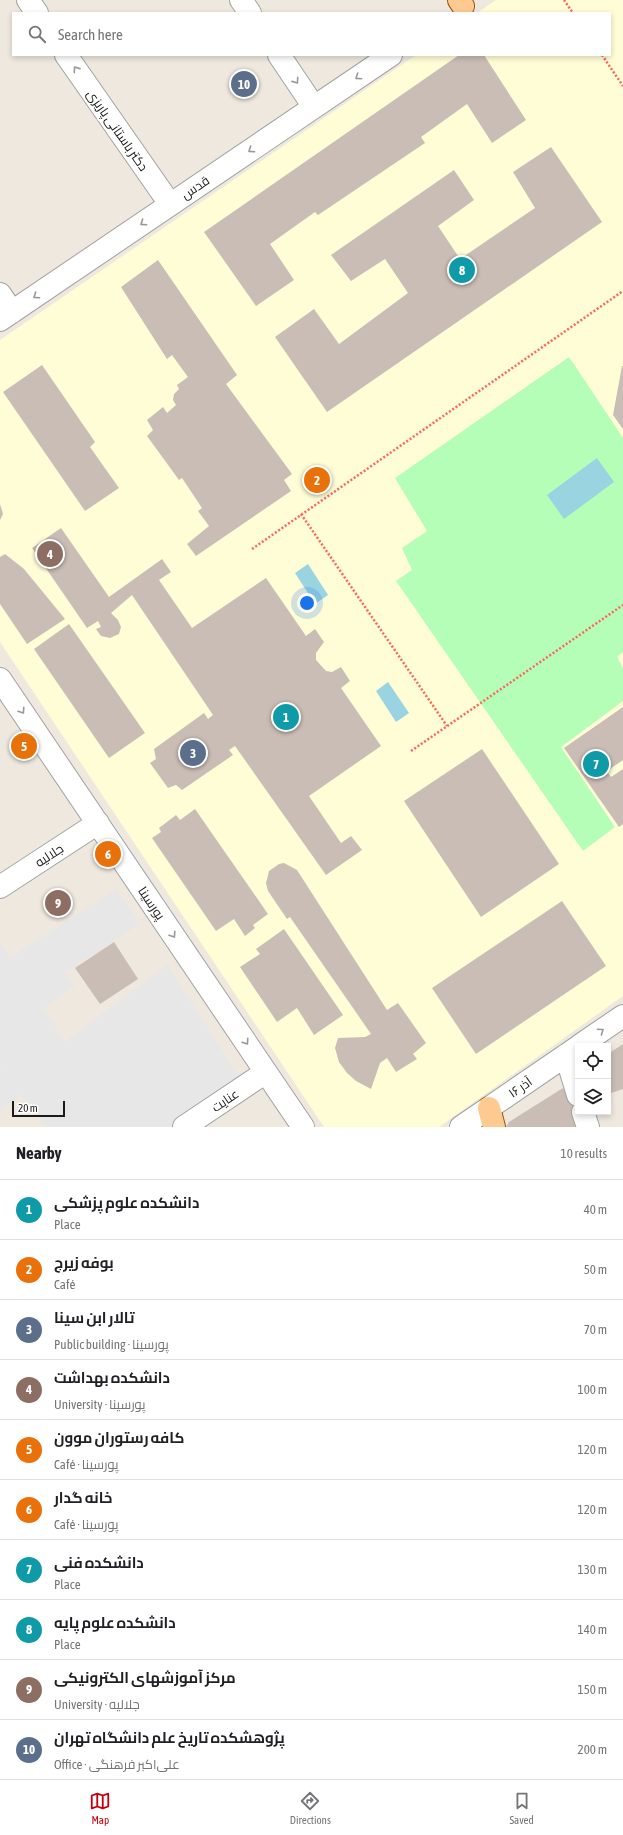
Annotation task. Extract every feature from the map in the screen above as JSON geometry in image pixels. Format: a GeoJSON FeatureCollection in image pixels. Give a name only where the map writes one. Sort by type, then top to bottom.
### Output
{"type":"FeatureCollection","features":[{"type":"Feature","properties":{"kind":"street"},"geometry":{"type":"LineString","coordinates":[[28,0],[36,12]]}},
{"type":"Feature","properties":{"kind":"street"},"geometry":{"type":"LineString","coordinates":[[241,0],[249,12]]}},
{"type":"Feature","properties":{"kind":"street","name":"دکتر باستانی پاریزی"},"geometry":{"type":"LineString","coordinates":[[67,56],[170,204]]}},
{"type":"Feature","properties":{"kind":"street"},"geometry":{"type":"LineString","coordinates":[[280,56],[314,107]]}},
{"type":"Feature","properties":{"kind":"street","name":"قدس"},"geometry":{"type":"LineString","coordinates":[[6,316],[390,56]]}},
{"type":"Feature","properties":{"kind":"street"},"geometry":{"type":"LineString","coordinates":[[0,294],[6,316]]}},
{"type":"Feature","properties":{"kind":"street","name":"پورسینا"},"geometry":{"type":"LineString","coordinates":[[0,679],[303,1127]]}},
{"type":"Feature","properties":{"kind":"street","name":"جلالیه"},"geometry":{"type":"LineString","coordinates":[[0,887],[98,824]]}},
{"type":"Feature","properties":{"kind":"street","name":"۱۶ آذر"},"geometry":{"type":"LineString","coordinates":[[462,1127],[492,1118],[574,1049],[623,1016]]}},
{"type":"Feature","properties":{"kind":"street"},"geometry":{"type":"LineString","coordinates":[[574,1049],[577,1079]]}},
{"type":"Feature","properties":{"kind":"street","name":"عنایت"},"geometry":{"type":"LineString","coordinates":[[184,1127],[266,1072]]}},
{"type":"Feature","properties":{"kind":"street"},"geometry":{"type":"LineString","coordinates":[[584,1115],[588,1127]]}},
{"type":"Feature","properties":{"kind":"path"},"geometry":{"type":"LineString","coordinates":[[564,0],[572,12]]}},
{"type":"Feature","properties":{"kind":"path"},"geometry":{"type":"LineString","coordinates":[[603,56],[623,86]]}},
{"type":"Feature","properties":{"kind":"path"},"geometry":{"type":"LineString","coordinates":[[252,549],[623,291]]}},
{"type":"Feature","properties":{"kind":"path"},"geometry":{"type":"LineString","coordinates":[[301,514],[447,726]]}},
{"type":"Feature","properties":{"kind":"path"},"geometry":{"type":"LineString","coordinates":[[411,751],[623,605]]}},
{"type":"Feature","properties":{"kind":"shaded area"},"geometry":{"type":"Polygon","coordinates":[[[496,0],[623,0],[623,996],[439,1127],[324,1127],[0,642],[0,340],[415,56],[611,56],[611,12],[478,12],[496,0]]]}},
{"type":"Feature","properties":{"kind":"shaded area"},"geometry":{"type":"Polygon","coordinates":[[[116,889],[140,924],[65,972],[74,987],[43,1008],[65,1042],[167,965],[242,1082],[172,1127],[46,1127],[22,1094],[0,1110],[0,1067],[2,1066],[0,1063],[0,942],[10,958],[116,889]]]}},
{"type":"Feature","properties":{"kind":"green space"},"geometry":{"type":"Polygon","coordinates":[[[569,357],[623,438],[623,652],[617,657],[623,668],[623,701],[561,747],[615,827],[583,851],[396,581],[412,570],[402,548],[427,531],[395,478],[569,357]]]}},
{"type":"Feature","properties":{"kind":"water"},"geometry":{"type":"Polygon","coordinates":[[[597,458],[614,482],[564,519],[547,495],[597,458]]]}},
{"type":"Feature","properties":{"kind":"water"},"geometry":{"type":"Polygon","coordinates":[[[308,564],[328,595],[315,604],[295,573],[308,564]]]}},
{"type":"Feature","properties":{"kind":"water"},"geometry":{"type":"Polygon","coordinates":[[[388,682],[409,713],[396,722],[376,691],[388,682]]]}},
{"type":"Feature","properties":{"kind":"building"},"geometry":{"type":"Polygon","coordinates":[[[458,56],[485,56],[526,120],[492,143],[467,104],[421,137],[425,143],[318,215],[315,212],[270,244],[294,280],[256,306],[204,232],[458,56]]]}},
{"type":"Feature","properties":{"kind":"building"},"geometry":{"type":"Polygon","coordinates":[[[551,147],[602,222],[327,412],[275,337],[314,309],[339,344],[408,293],[385,259],[351,281],[331,255],[454,170],[474,200],[438,226],[460,259],[535,208],[513,172],[551,147]]]}},
{"type":"Feature","properties":{"kind":"building"},"geometry":{"type":"Polygon","coordinates":[[[158,260],[237,375],[226,384],[292,474],[284,480],[291,491],[196,556],[187,544],[209,526],[198,511],[202,508],[182,478],[179,480],[147,436],[153,430],[147,420],[163,407],[167,413],[176,405],[173,400],[174,394],[179,389],[177,385],[188,377],[172,355],[167,359],[121,287],[158,260]]]}},
{"type":"Feature","properties":{"kind":"building"},"geometry":{"type":"Polygon","coordinates":[[[42,365],[95,442],[90,447],[119,488],[85,511],[3,392],[42,365]]]}},
{"type":"Feature","properties":{"kind":"building"},"geometry":{"type":"Polygon","coordinates":[[[623,366],[623,429],[613,415],[623,366]]]}},
{"type":"Feature","properties":{"kind":"building"},"geometry":{"type":"Polygon","coordinates":[[[0,504],[3,514],[0,520],[0,504]]]}},
{"type":"Feature","properties":{"kind":"building"},"geometry":{"type":"Polygon","coordinates":[[[61,528],[109,597],[162,559],[171,572],[159,580],[192,628],[266,578],[306,636],[315,629],[324,642],[316,653],[316,660],[326,671],[332,672],[341,667],[350,681],[341,688],[381,746],[309,796],[341,843],[351,836],[362,850],[326,875],[235,746],[229,750],[233,755],[182,790],[176,785],[168,788],[150,763],[156,759],[154,749],[204,713],[208,719],[213,715],[132,595],[111,613],[118,620],[121,627],[119,634],[110,638],[101,636],[96,629],[101,627],[98,621],[87,628],[32,548],[61,528]]]}},
{"type":"Feature","properties":{"kind":"building"},"geometry":{"type":"Polygon","coordinates":[[[5,554],[24,569],[65,619],[27,644],[0,604],[0,557],[5,554]]]}},
{"type":"Feature","properties":{"kind":"building"},"geometry":{"type":"Polygon","coordinates":[[[69,624],[145,733],[109,758],[34,649],[69,624]]]}},
{"type":"Feature","properties":{"kind":"building"},"geometry":{"type":"Polygon","coordinates":[[[623,707],[623,760],[607,771],[611,777],[623,769],[623,824],[619,827],[564,748],[623,707]]]}},
{"type":"Feature","properties":{"kind":"building"},"geometry":{"type":"Polygon","coordinates":[[[482,749],[559,864],[481,917],[404,801],[482,749]]]}},
{"type":"Feature","properties":{"kind":"building"},"geometry":{"type":"Polygon","coordinates":[[[195,809],[268,914],[253,925],[255,928],[245,936],[234,919],[216,931],[152,838],[161,832],[159,828],[176,815],[180,820],[195,809]]]}},
{"type":"Feature","properties":{"kind":"building"},"geometry":{"type":"Polygon","coordinates":[[[284,863],[297,870],[387,1010],[398,1003],[426,1043],[413,1054],[417,1059],[396,1072],[387,1058],[380,1063],[371,1089],[356,1081],[347,1073],[339,1062],[335,1048],[338,1038],[365,1037],[371,1034],[290,917],[287,919],[268,891],[266,883],[269,871],[279,864],[284,863]]]}},
{"type":"Feature","properties":{"kind":"building"},"geometry":{"type":"Polygon","coordinates":[[[562,901],[606,966],[476,1054],[432,988],[562,901]]]}},
{"type":"Feature","properties":{"kind":"building"},"geometry":{"type":"Polygon","coordinates":[[[284,929],[343,1015],[314,1035],[297,1008],[277,1022],[240,967],[260,954],[256,949],[284,929]]]}},
{"type":"Feature","properties":{"kind":"building"},"geometry":{"type":"Polygon","coordinates":[[[114,942],[138,979],[100,1004],[75,968],[114,942]]]}},
{"type":"Feature","properties":{"kind":"building"},"geometry":{"type":"Polygon","coordinates":[[[623,1044],[623,1089],[611,1093],[611,1079],[611,1052],[623,1044]]]}},
{"type":"Feature","properties":{"kind":"building"},"geometry":{"type":"Polygon","coordinates":[[[563,1088],[570,1094],[578,1127],[506,1127],[509,1122],[563,1088]]]}},
{"type":"Feature","properties":{"kind":"place","name":"پژوهشکده تاریخ علم دانشگاه تهران"},"geometry":{"type":"Point","coordinates":[244,84]}},
{"type":"Feature","properties":{"kind":"place","name":"دانشکده علوم پایه"},"geometry":{"type":"Point","coordinates":[462,270]}},
{"type":"Feature","properties":{"kind":"place","name":"بوفه زیرج"},"geometry":{"type":"Point","coordinates":[317,480]}},
{"type":"Feature","properties":{"kind":"place","name":"دانشکده بهداشت"},"geometry":{"type":"Point","coordinates":[50,554]}},
{"type":"Feature","properties":{"kind":"place","name":"دانشکده علوم پزشکی"},"geometry":{"type":"Point","coordinates":[286,717]}},
{"type":"Feature","properties":{"kind":"place","name":"کافه رستوران موون"},"geometry":{"type":"Point","coordinates":[24,746]}},
{"type":"Feature","properties":{"kind":"place","name":"تالار ابن سینا"},"geometry":{"type":"Point","coordinates":[193,753]}},
{"type":"Feature","properties":{"kind":"place","name":"دانشکده فنی"},"geometry":{"type":"Point","coordinates":[596,764]}},
{"type":"Feature","properties":{"kind":"place","name":"خانه گدار"},"geometry":{"type":"Point","coordinates":[108,854]}},
{"type":"Feature","properties":{"kind":"place","name":"مرکز آموزشهای الکترونیکی"},"geometry":{"type":"Point","coordinates":[58,903]}}]}
